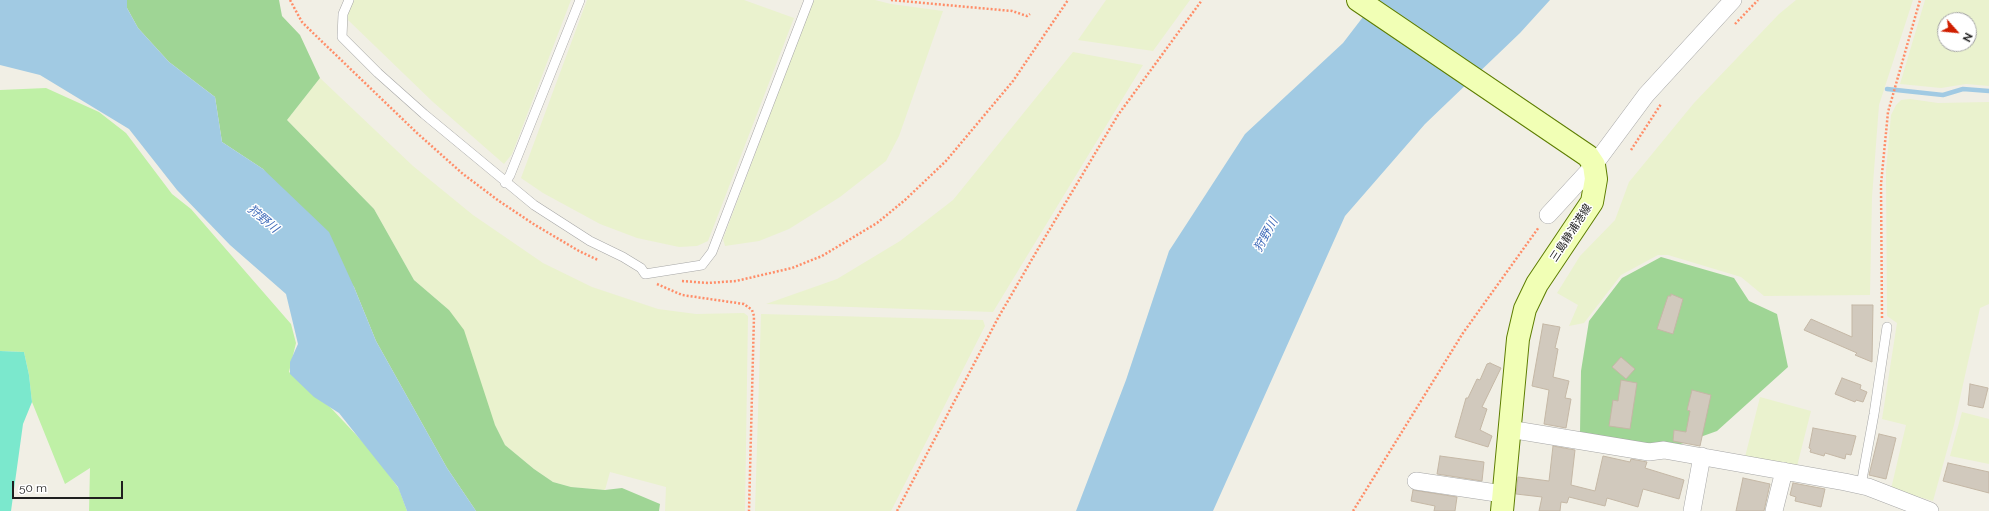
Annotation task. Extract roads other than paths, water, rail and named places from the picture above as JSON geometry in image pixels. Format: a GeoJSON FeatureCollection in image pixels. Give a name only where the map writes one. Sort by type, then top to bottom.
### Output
{"type":"FeatureCollection","features":[{"type":"Feature","properties":{"kind":"main road"},"geometry":{"type":"LineString","coordinates":[[1358,0],[1591,161]]}},
{"type":"Feature","properties":{"kind":"main road","name":"三島静浦港線"},"geometry":{"type":"LineString","coordinates":[[1503,503],[1518,339],[1525,309],[1537,284],[1592,202],[1596,179],[1591,161]]}},
{"type":"Feature","properties":{"kind":"street"},"geometry":{"type":"LineString","coordinates":[[1548,215],[1646,95],[1733,0]]}},
{"type":"Feature","properties":{"kind":"street"},"geometry":{"type":"LineString","coordinates":[[1509,429],[1649,452],[1664,450],[1702,456],[1861,485],[1930,511]]}},
{"type":"Feature","properties":{"kind":"street"},"geometry":{"type":"LineString","coordinates":[[1692,511],[1702,456]]}},
{"type":"Feature","properties":{"kind":"street"},"geometry":{"type":"LineString","coordinates":[[1774,511],[1784,471]]}},
{"type":"Feature","properties":{"kind":"street"},"geometry":{"type":"LineString","coordinates":[[1416,481],[1503,503]]}},
{"type":"Feature","properties":{"kind":"lane"},"geometry":{"type":"LineString","coordinates":[[349,0],[343,14],[342,37],[378,73],[505,183],[534,205],[590,241],[623,257],[641,268],[645,274],[702,265],[712,252],[809,0]]}},
{"type":"Feature","properties":{"kind":"lane"},"geometry":{"type":"LineString","coordinates":[[505,183],[510,175],[580,0]]}},
{"type":"Feature","properties":{"kind":"lane"},"geometry":{"type":"LineString","coordinates":[[1861,485],[1874,414],[1887,327]]}},
{"type":"Feature","properties":{"kind":"water","name":"狩野川"},"geometry":{"type":"Polygon","coordinates":[[[0,0],[127,0],[127,8],[138,28],[169,62],[215,97],[222,142],[263,169],[329,232],[376,341],[447,468],[476,511],[407,511],[398,487],[339,413],[314,397],[290,374],[290,362],[298,344],[286,294],[230,245],[177,190],[129,129],[40,75],[0,65],[0,0]]]}},
{"type":"Feature","properties":{"kind":"water","name":"狩野川"},"geometry":{"type":"Polygon","coordinates":[[[1376,0],[1550,0],[1520,33],[1425,124],[1345,216],[1213,511],[1076,511],[1126,380],[1169,251],[1245,134],[1343,43],[1376,0]]]}},
{"type":"Feature","properties":{"kind":"waterway"},"geometry":{"type":"LineString","coordinates":[[1887,89],[1943,95],[1963,89],[1989,91]]}}]}
